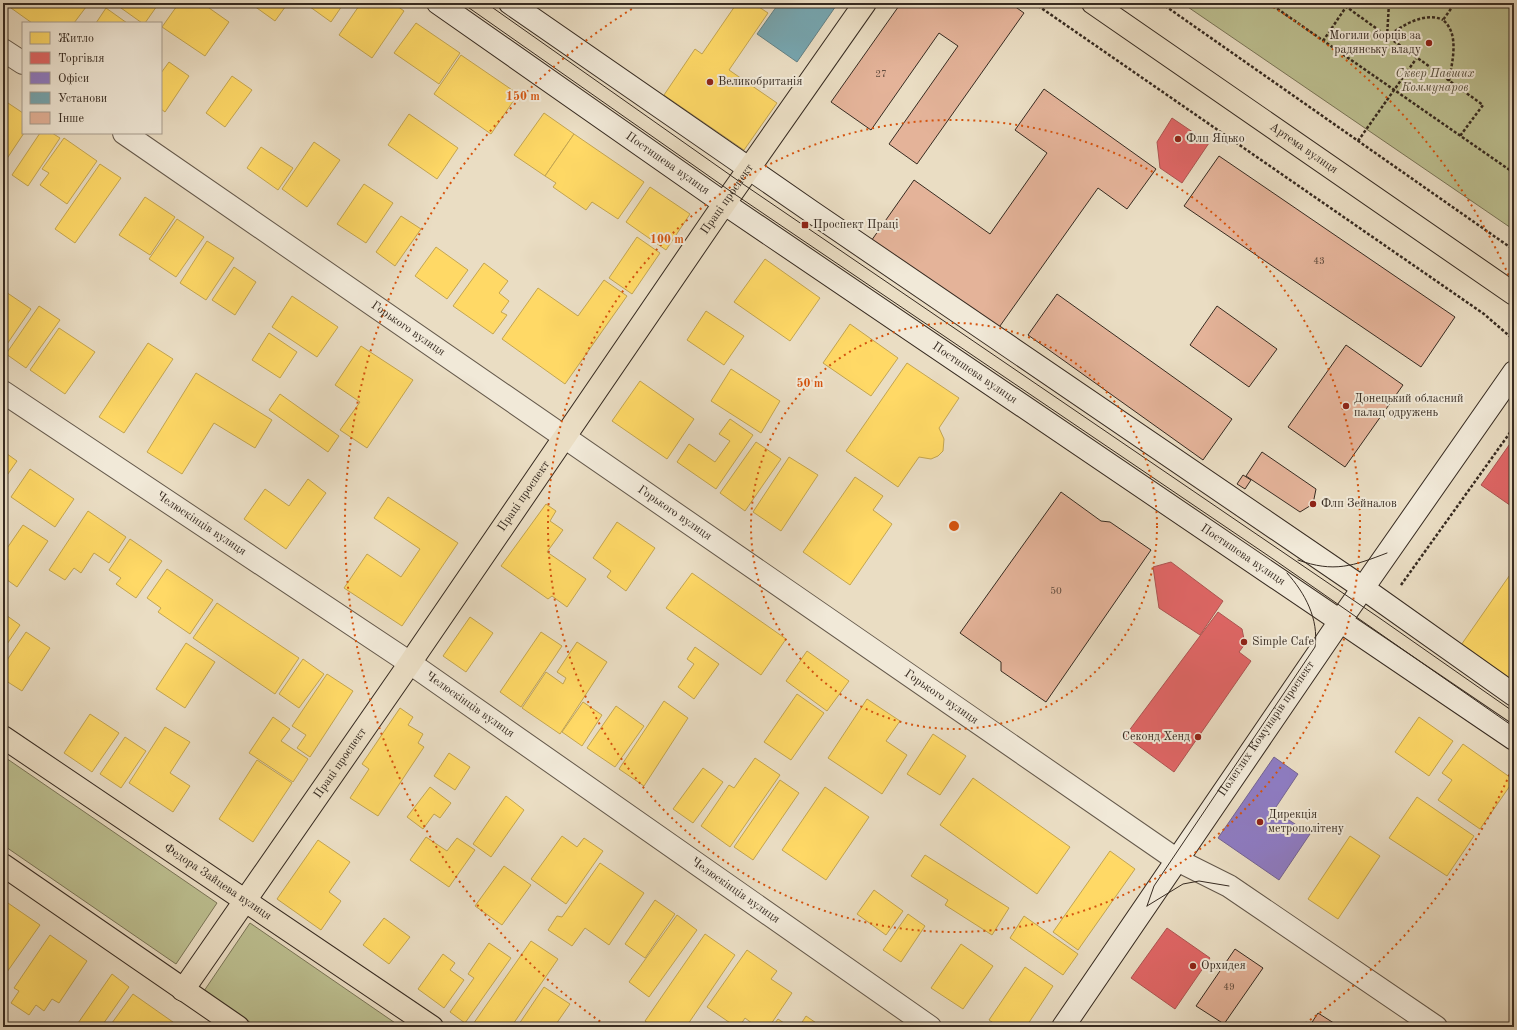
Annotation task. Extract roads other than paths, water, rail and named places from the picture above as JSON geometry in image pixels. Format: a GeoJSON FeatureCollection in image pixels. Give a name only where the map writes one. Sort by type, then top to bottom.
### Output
{"type":"FeatureCollection","features":[{"type":"Feature","properties":{"kind":"main road","name":"Праці проспект"},"geometry":{"type":"LineString","coordinates":[[183,990],[865,3]]}},
{"type":"Feature","properties":{"kind":"main road","name":"Артема вулиця"},"geometry":{"type":"LineString","coordinates":[[1093,3],[1514,294]]}},
{"type":"Feature","properties":{"kind":"main road","name":"Федора Зайцева вулиця"},"geometry":{"type":"LineString","coordinates":[[3,737],[245,899],[432,1027]]}},
{"type":"Feature","properties":{"kind":"main road"},"geometry":{"type":"LineString","coordinates":[[3,865],[238,1027]]}},
{"type":"Feature","properties":{"kind":"street","name":"Постишева вулиця"},"geometry":{"type":"LineString","coordinates":[[438,3],[725,204],[1514,739]]}},
{"type":"Feature","properties":{"kind":"street"},"geometry":{"type":"LineString","coordinates":[[510,3],[1358,594],[1514,695]]}},
{"type":"Feature","properties":{"kind":"street"},"geometry":{"type":"LineString","coordinates":[[3,50],[22,62]]}},
{"type":"Feature","properties":{"kind":"street","name":"Горького вулиця"},"geometry":{"type":"LineString","coordinates":[[125,134],[1177,860],[1229,886],[1436,1027]]}},
{"type":"Feature","properties":{"kind":"street","name":"Полеглих Комунарів проспект"},"geometry":{"type":"LineString","coordinates":[[1063,1027],[1358,594],[1514,372]]}},
{"type":"Feature","properties":{"kind":"street","name":"Челюскінців вулиця"},"geometry":{"type":"LineString","coordinates":[[3,392],[410,663],[930,1027]]}},
{"type":"Feature","properties":{"kind":"tram line"},"geometry":{"type":"LineString","coordinates":[[462,3],[733,193],[1276,561],[1514,727]]}},
{"type":"Feature","properties":{"kind":"tram line"},"geometry":{"type":"LineString","coordinates":[[486,3],[740,182],[1378,617],[1514,712]]}},
{"type":"Feature","properties":{"kind":"tram line"},"geometry":{"type":"LineString","coordinates":[[1298,560],[1311,564],[1333,567],[1353,564],[1387,553]]}},
{"type":"Feature","properties":{"kind":"tram line"},"geometry":{"type":"LineString","coordinates":[[1147,906],[1154,886],[1315,647],[1316,637],[1313,617],[1300,589],[1287,573]]}},
{"type":"Feature","properties":{"kind":"tram line"},"geometry":{"type":"LineString","coordinates":[[1147,906],[1183,884],[1199,881],[1229,886]]}},
{"type":"Feature","properties":{"kind":"place","name":"Могили борців за радянську владу"},"geometry":{"type":"Point","coordinates":[1429,43]}},
{"type":"Feature","properties":{"kind":"place","name":"Великобританія"},"geometry":{"type":"Point","coordinates":[710,82]}},
{"type":"Feature","properties":{"kind":"place","name":"Флп Яцько"},"geometry":{"type":"Point","coordinates":[1178,139]}},
{"type":"Feature","properties":{"kind":"place","name":"Проспект Праці"},"geometry":{"type":"Point","coordinates":[805,225]}},
{"type":"Feature","properties":{"kind":"place","name":"Донецький обласний палац одружень"},"geometry":{"type":"Point","coordinates":[1346,406]}},
{"type":"Feature","properties":{"kind":"place","name":"Флп Зейналов"},"geometry":{"type":"Point","coordinates":[1313,504]}},
{"type":"Feature","properties":{"kind":"place","name":"Simple Cafe"},"geometry":{"type":"Point","coordinates":[1244,642]}},
{"type":"Feature","properties":{"kind":"place","name":"Секонд Хенд"},"geometry":{"type":"Point","coordinates":[1198,737]}},
{"type":"Feature","properties":{"kind":"place","name":"Дирекція метрополітену"},"geometry":{"type":"Point","coordinates":[1260,822]}},
{"type":"Feature","properties":{"kind":"place","name":"Орхидея"},"geometry":{"type":"Point","coordinates":[1193,966]}},
{"type":"Feature","properties":{"kind":"park label","name":"Сквер Павших Коммунаров"},"geometry":{"type":"Point","coordinates":[1435,81]}}]}
